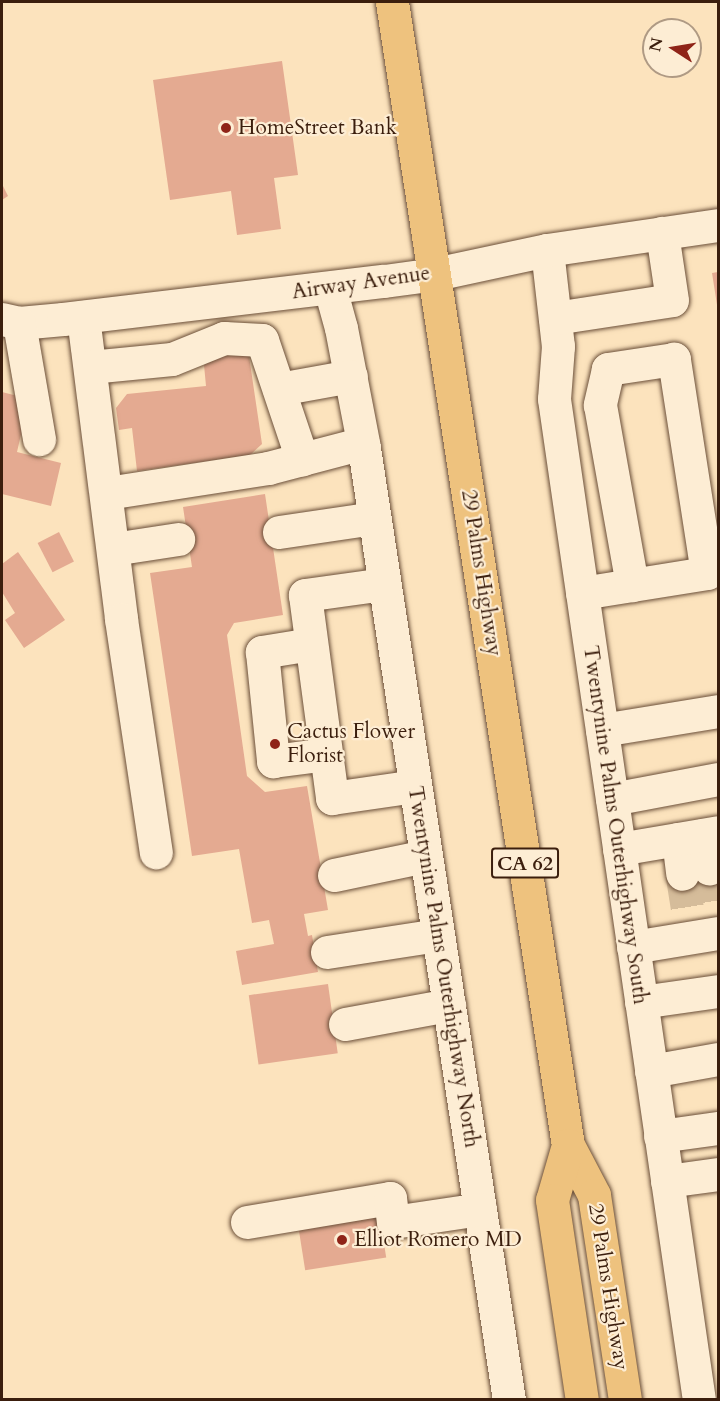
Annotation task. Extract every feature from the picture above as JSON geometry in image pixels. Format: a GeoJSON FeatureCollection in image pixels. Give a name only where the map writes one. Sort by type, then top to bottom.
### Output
{"type":"FeatureCollection","features":[{"type":"Feature","properties":{"kind":"main road","name":"29 Palms Highway"},"geometry":{"type":"LineString","coordinates":[[392,2],[568,1145],[594,1195],[625,1400]]}},
{"type":"Feature","properties":{"kind":"main road","name":"29 Palms Highway"},"geometry":{"type":"LineString","coordinates":[[568,1145],[552,1200],[582,1400]]}},
{"type":"Feature","properties":{"kind":"street","name":"Airway Avenue"},"geometry":{"type":"LineString","coordinates":[[10,321],[83,317],[165,308],[435,274],[547,250],[718,225]]}},
{"type":"Feature","properties":{"kind":"street"},"geometry":{"type":"LineString","coordinates":[[555,318],[672,300],[662,233]]}},
{"type":"Feature","properties":{"kind":"street","name":"Twentynine Palms Outerhighway South"},"geometry":{"type":"LineString","coordinates":[[547,250],[558,346],[554,399],[699,1400]]}},
{"type":"Feature","properties":{"kind":"street","name":"Twentynine Palms Outerhighway North"},"geometry":{"type":"LineString","coordinates":[[330,288],[351,376],[363,443],[509,1400]]}},
{"type":"Feature","properties":{"kind":"street"},"geometry":{"type":"LineString","coordinates":[[165,308],[172,359]]}},
{"type":"Feature","properties":{"kind":"street"},"geometry":{"type":"LineString","coordinates":[[83,317],[107,493],[121,619],[156,852]]}},
{"type":"Feature","properties":{"kind":"street"},"geometry":{"type":"LineString","coordinates":[[10,321],[39,439]]}},
{"type":"Feature","properties":{"kind":"street"},"geometry":{"type":"LineString","coordinates":[[90,367],[172,359],[224,338],[262,340],[302,459]]}},
{"type":"Feature","properties":{"kind":"street"},"geometry":{"type":"LineString","coordinates":[[582,593],[632,585],[707,573],[674,359],[608,369],[600,405],[632,585]]}},
{"type":"Feature","properties":{"kind":"street"},"geometry":{"type":"LineString","coordinates":[[556,374],[604,390]]}},
{"type":"Feature","properties":{"kind":"street"},"geometry":{"type":"LineString","coordinates":[[279,389],[351,376]]}},
{"type":"Feature","properties":{"kind":"street"},"geometry":{"type":"LineString","coordinates":[[107,493],[268,468],[363,443]]}},
{"type":"Feature","properties":{"kind":"street"},"geometry":{"type":"LineString","coordinates":[[572,525],[620,516]]}},
{"type":"Feature","properties":{"kind":"street"},"geometry":{"type":"LineString","coordinates":[[279,532],[374,518]]}},
{"type":"Feature","properties":{"kind":"street"},"geometry":{"type":"LineString","coordinates":[[113,549],[178,540]]}},
{"type":"Feature","properties":{"kind":"street"},"geometry":{"type":"LineString","coordinates":[[384,584],[305,596],[332,798],[415,786]]}},
{"type":"Feature","properties":{"kind":"street"},"geometry":{"type":"LineString","coordinates":[[311,644],[262,652],[273,760],[326,754]]}},
{"type":"Feature","properties":{"kind":"street"},"geometry":{"type":"LineString","coordinates":[[602,730],[718,711]]}},
{"type":"Feature","properties":{"kind":"street"},"geometry":{"type":"LineString","coordinates":[[612,799],[718,778]]}},
{"type":"Feature","properties":{"kind":"street"},"geometry":{"type":"LineString","coordinates":[[619,849],[700,835],[695,871]]}},
{"type":"Feature","properties":{"kind":"street"},"geometry":{"type":"LineString","coordinates":[[334,875],[426,856]]}},
{"type":"Feature","properties":{"kind":"street"},"geometry":{"type":"LineString","coordinates":[[633,947],[706,924]]}},
{"type":"Feature","properties":{"kind":"street"},"geometry":{"type":"LineString","coordinates":[[327,952],[438,935]]}},
{"type":"Feature","properties":{"kind":"street"},"geometry":{"type":"LineString","coordinates":[[640,1002],[718,991]]}},
{"type":"Feature","properties":{"kind":"street"},"geometry":{"type":"LineString","coordinates":[[345,1024],[448,1005]]}},
{"type":"Feature","properties":{"kind":"street"},"geometry":{"type":"LineString","coordinates":[[651,1071],[718,1059]]}},
{"type":"Feature","properties":{"kind":"street"},"geometry":{"type":"LineString","coordinates":[[660,1136],[718,1128]]}},
{"type":"Feature","properties":{"kind":"street"},"geometry":{"type":"LineString","coordinates":[[667,1181],[718,1174]]}},
{"type":"Feature","properties":{"kind":"street"},"geometry":{"type":"LineString","coordinates":[[247,1222],[390,1198],[393,1222],[480,1209]]}},
{"type":"Feature","properties":{"kind":"building","name":"HomeStreet Bank"},"geometry":{"type":"Polygon","coordinates":[[[282,61],[298,175],[274,178],[281,229],[237,235],[231,191],[170,200],[153,80],[282,61]]]}},
{"type":"Feature","properties":{"kind":"building"},"geometry":{"type":"Polygon","coordinates":[[[2,184],[8,196],[2,200],[2,184]]]}},
{"type":"Feature","properties":{"kind":"building"},"geometry":{"type":"Polygon","coordinates":[[[718,272],[718,305],[717,305],[712,273],[718,272]]]}},
{"type":"Feature","properties":{"kind":"building"},"geometry":{"type":"Polygon","coordinates":[[[214,346],[249,356],[262,444],[250,455],[137,471],[132,428],[119,430],[116,408],[127,394],[206,386],[204,365],[214,346]]]}},
{"type":"Feature","properties":{"kind":"building"},"geometry":{"type":"Polygon","coordinates":[[[2,392],[29,399],[17,452],[61,463],[51,506],[2,494],[2,392]]]}},
{"type":"Feature","properties":{"kind":"building"},"geometry":{"type":"Polygon","coordinates":[[[265,494],[283,615],[234,623],[227,635],[247,776],[265,792],[307,786],[328,910],[304,914],[308,936],[312,935],[318,972],[242,985],[236,951],[274,944],[269,920],[252,923],[239,849],[192,856],[150,573],[192,567],[183,507],[265,494]]]}},
{"type":"Feature","properties":{"kind":"building"},"geometry":{"type":"Polygon","coordinates":[[[59,532],[74,561],[53,572],[38,543],[59,532]]]}},
{"type":"Feature","properties":{"kind":"building"},"geometry":{"type":"Polygon","coordinates":[[[18,552],[65,620],[24,648],[5,620],[15,613],[2,592],[2,564],[18,552]]]}},
{"type":"Feature","properties":{"kind":"building"},"geometry":{"type":"Polygon","coordinates":[[[328,984],[338,1053],[259,1064],[249,995],[328,984]]]}},
{"type":"Feature","properties":{"kind":"building","name":"Elliot Romero MD"},"geometry":{"type":"Polygon","coordinates":[[[379,1212],[386,1257],[305,1270],[298,1225],[379,1212]]]}},
{"type":"Feature","properties":{"kind":"tunnel"},"geometry":{"type":"LineString","coordinates":[[709,868],[715,909]]}},
{"type":"Feature","properties":{"kind":"tunnel"},"geometry":{"type":"LineString","coordinates":[[682,874],[688,913]]}},
{"type":"Feature","properties":{"kind":"place","name":"HomeStreet Bank"},"geometry":{"type":"Point","coordinates":[226,128]}},
{"type":"Feature","properties":{"kind":"place","name":"Cactus Flower Florist"},"geometry":{"type":"Point","coordinates":[275,744]}},
{"type":"Feature","properties":{"kind":"place","name":"Elliot Romero MD"},"geometry":{"type":"Point","coordinates":[342,1240]}}]}
